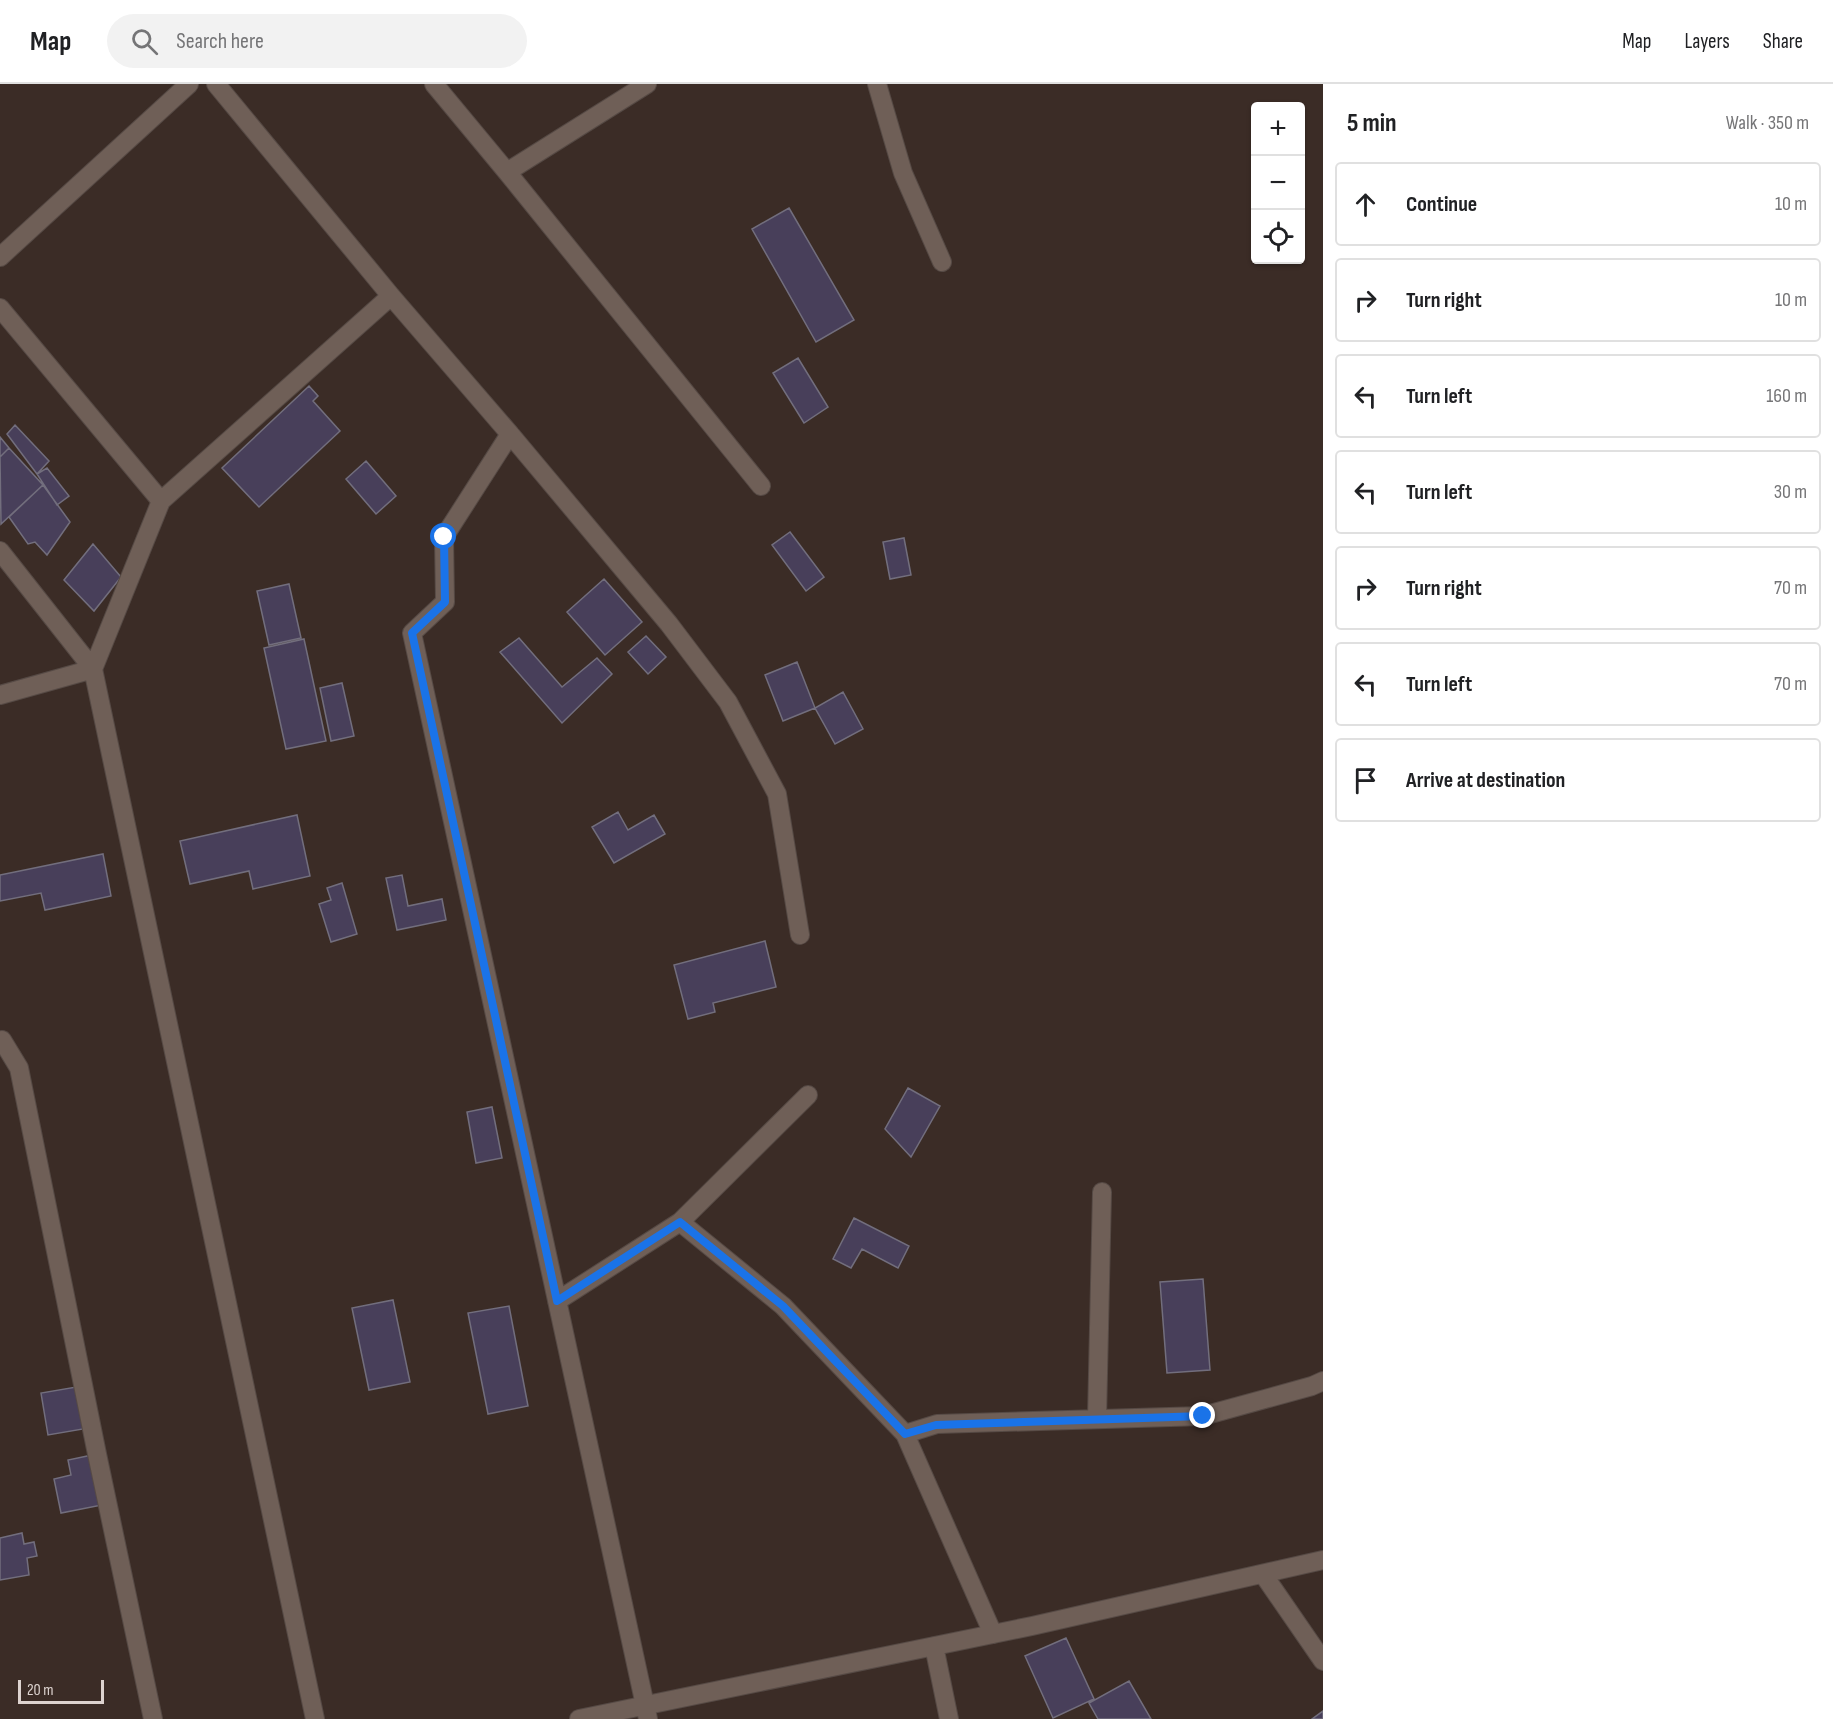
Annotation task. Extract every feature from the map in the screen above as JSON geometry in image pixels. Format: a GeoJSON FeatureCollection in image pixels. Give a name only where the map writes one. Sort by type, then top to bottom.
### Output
{"type":"FeatureCollection","features":[{"type":"Feature","properties":{"kind":"street"},"geometry":{"type":"LineString","coordinates":[[0,257],[189,84]]}},
{"type":"Feature","properties":{"kind":"street"},"geometry":{"type":"LineString","coordinates":[[216,84],[391,296],[669,624],[728,702],[777,794],[800,935]]}},
{"type":"Feature","properties":{"kind":"street"},"geometry":{"type":"LineString","coordinates":[[434,84],[761,486]]}},
{"type":"Feature","properties":{"kind":"street"},"geometry":{"type":"LineString","coordinates":[[507,172],[647,84]]}},
{"type":"Feature","properties":{"kind":"street"},"geometry":{"type":"LineString","coordinates":[[877,84],[903,173],[942,262]]}},
{"type":"Feature","properties":{"kind":"street"},"geometry":{"type":"LineString","coordinates":[[93,669],[161,501],[391,296]]}},
{"type":"Feature","properties":{"kind":"street"},"geometry":{"type":"LineString","coordinates":[[0,308],[161,501]]}},
{"type":"Feature","properties":{"kind":"street"},"geometry":{"type":"LineString","coordinates":[[510,434],[444,537],[445,602],[412,633],[646,1712]]}},
{"type":"Feature","properties":{"kind":"street"},"geometry":{"type":"LineString","coordinates":[[0,551],[93,669],[315,1719]]}},
{"type":"Feature","properties":{"kind":"street"},"geometry":{"type":"LineString","coordinates":[[0,695],[93,669]]}},
{"type":"Feature","properties":{"kind":"street"},"geometry":{"type":"LineString","coordinates":[[2,1040],[19,1068],[153,1719]]}},
{"type":"Feature","properties":{"kind":"street"},"geometry":{"type":"LineString","coordinates":[[557,1301],[680,1222],[808,1095]]}},
{"type":"Feature","properties":{"kind":"street"},"geometry":{"type":"LineString","coordinates":[[1097,1419],[1102,1192]]}},
{"type":"Feature","properties":{"kind":"street"},"geometry":{"type":"LineString","coordinates":[[680,1222],[783,1306],[905,1434],[993,1634]]}},
{"type":"Feature","properties":{"kind":"street"},"geometry":{"type":"LineString","coordinates":[[905,1434],[936,1425],[1203,1416],[1323,1381]]}},
{"type":"Feature","properties":{"kind":"street"},"geometry":{"type":"LineString","coordinates":[[579,1719],[646,1712],[1323,1560]]}},
{"type":"Feature","properties":{"kind":"street"},"geometry":{"type":"LineString","coordinates":[[1263,1574],[1323,1661]]}},
{"type":"Feature","properties":{"kind":"street"},"geometry":{"type":"LineString","coordinates":[[933,1646],[949,1719]]}},
{"type":"Feature","properties":{"kind":"building"},"geometry":{"type":"Polygon","coordinates":[[[789,208],[854,320],[816,342],[752,229],[789,208]]]}},
{"type":"Feature","properties":{"kind":"building"},"geometry":{"type":"Polygon","coordinates":[[[798,358],[828,407],[804,423],[773,373],[798,358]]]}},
{"type":"Feature","properties":{"kind":"building"},"geometry":{"type":"Polygon","coordinates":[[[309,386],[318,396],[313,401],[340,431],[259,507],[222,468],[309,386]]]}},
{"type":"Feature","properties":{"kind":"building"},"geometry":{"type":"Polygon","coordinates":[[[15,425],[49,461],[37,474],[7,434],[15,425]]]}},
{"type":"Feature","properties":{"kind":"building"},"geometry":{"type":"Polygon","coordinates":[[[0,437],[9,448],[0,457],[0,437]]]}},
{"type":"Feature","properties":{"kind":"building"},"geometry":{"type":"Polygon","coordinates":[[[9,448],[43,485],[1,524],[0,457],[9,448]]]}},
{"type":"Feature","properties":{"kind":"building"},"geometry":{"type":"Polygon","coordinates":[[[366,461],[396,496],[376,514],[346,479],[366,461]]]}},
{"type":"Feature","properties":{"kind":"building"},"geometry":{"type":"Polygon","coordinates":[[[47,468],[69,496],[57,505],[37,474],[47,468]]]}},
{"type":"Feature","properties":{"kind":"building"},"geometry":{"type":"Polygon","coordinates":[[[43,485],[70,522],[47,555],[35,542],[28,544],[9,517],[43,485]]]}},
{"type":"Feature","properties":{"kind":"building"},"geometry":{"type":"Polygon","coordinates":[[[790,532],[824,577],[806,591],[772,545],[790,532]]]}},
{"type":"Feature","properties":{"kind":"building"},"geometry":{"type":"Polygon","coordinates":[[[904,538],[911,575],[890,579],[883,542],[904,538]]]}},
{"type":"Feature","properties":{"kind":"building"},"geometry":{"type":"Polygon","coordinates":[[[93,544],[121,577],[94,611],[64,580],[93,544]]]}},
{"type":"Feature","properties":{"kind":"building"},"geometry":{"type":"Polygon","coordinates":[[[604,579],[642,622],[605,655],[567,612],[604,579]]]}},
{"type":"Feature","properties":{"kind":"building"},"geometry":{"type":"Polygon","coordinates":[[[289,584],[301,638],[269,645],[257,591],[289,584]]]}},
{"type":"Feature","properties":{"kind":"building"},"geometry":{"type":"Polygon","coordinates":[[[646,636],[666,657],[648,674],[628,652],[646,636]]]}},
{"type":"Feature","properties":{"kind":"building"},"geometry":{"type":"Polygon","coordinates":[[[519,638],[562,687],[597,658],[612,674],[562,723],[500,652],[519,638]]]}},
{"type":"Feature","properties":{"kind":"building"},"geometry":{"type":"Polygon","coordinates":[[[304,639],[326,741],[286,749],[264,648],[304,639]]]}},
{"type":"Feature","properties":{"kind":"building"},"geometry":{"type":"Polygon","coordinates":[[[797,662],[815,708],[783,721],[765,675],[797,662]]]}},
{"type":"Feature","properties":{"kind":"building"},"geometry":{"type":"Polygon","coordinates":[[[342,683],[354,736],[331,741],[320,688],[342,683]]]}},
{"type":"Feature","properties":{"kind":"building"},"geometry":{"type":"Polygon","coordinates":[[[843,692],[863,729],[835,744],[815,708],[843,692]]]}},
{"type":"Feature","properties":{"kind":"building"},"geometry":{"type":"Polygon","coordinates":[[[618,812],[628,830],[654,815],[665,834],[614,863],[592,827],[618,812]]]}},
{"type":"Feature","properties":{"kind":"building"},"geometry":{"type":"Polygon","coordinates":[[[297,815],[310,876],[253,889],[249,871],[190,884],[180,841],[297,815]]]}},
{"type":"Feature","properties":{"kind":"building"},"geometry":{"type":"Polygon","coordinates":[[[103,854],[111,896],[45,910],[41,893],[0,901],[0,875],[103,854]]]}},
{"type":"Feature","properties":{"kind":"building"},"geometry":{"type":"Polygon","coordinates":[[[402,875],[408,906],[442,899],[446,920],[397,930],[386,878],[402,875]]]}},
{"type":"Feature","properties":{"kind":"building"},"geometry":{"type":"Polygon","coordinates":[[[342,883],[357,934],[331,942],[319,904],[331,900],[327,888],[342,883]]]}},
{"type":"Feature","properties":{"kind":"building"},"geometry":{"type":"Polygon","coordinates":[[[765,941],[776,987],[713,1003],[715,1012],[688,1019],[674,965],[765,941]]]}},
{"type":"Feature","properties":{"kind":"building"},"geometry":{"type":"Polygon","coordinates":[[[908,1088],[940,1106],[911,1157],[885,1129],[908,1088]]]}},
{"type":"Feature","properties":{"kind":"building"},"geometry":{"type":"Polygon","coordinates":[[[492,1107],[502,1158],[476,1163],[467,1112],[492,1107]]]}},
{"type":"Feature","properties":{"kind":"building"},"geometry":{"type":"Polygon","coordinates":[[[854,1218],[909,1246],[898,1268],[862,1249],[851,1268],[833,1259],[854,1218]]]}},
{"type":"Feature","properties":{"kind":"building"},"geometry":{"type":"Polygon","coordinates":[[[1203,1279],[1210,1370],[1167,1373],[1160,1282],[1203,1279]]]}},
{"type":"Feature","properties":{"kind":"building"},"geometry":{"type":"Polygon","coordinates":[[[393,1300],[410,1382],[369,1390],[352,1308],[393,1300]]]}},
{"type":"Feature","properties":{"kind":"building"},"geometry":{"type":"Polygon","coordinates":[[[509,1306],[528,1406],[488,1414],[468,1313],[509,1306]]]}},
{"type":"Feature","properties":{"kind":"building"},"geometry":{"type":"Polygon","coordinates":[[[82,1386],[89,1428],[48,1435],[41,1393],[82,1386]]]}},
{"type":"Feature","properties":{"kind":"building"},"geometry":{"type":"Polygon","coordinates":[[[97,1454],[107,1504],[61,1513],[54,1479],[71,1475],[68,1460],[97,1454]]]}},
{"type":"Feature","properties":{"kind":"building"},"geometry":{"type":"Polygon","coordinates":[[[22,1533],[24,1544],[34,1542],[37,1556],[27,1558],[29,1575],[0,1580],[0,1538],[22,1533]]]}},
{"type":"Feature","properties":{"kind":"building"},"geometry":{"type":"Polygon","coordinates":[[[1066,1638],[1094,1699],[1053,1718],[1025,1656],[1066,1638]]]}},
{"type":"Feature","properties":{"kind":"building"},"geometry":{"type":"Polygon","coordinates":[[[1129,1681],[1151,1719],[1098,1719],[1089,1703],[1129,1681]]]}},
{"type":"Feature","properties":{"kind":"building"},"geometry":{"type":"Polygon","coordinates":[[[1323,1711],[1323,1719],[1312,1719],[1323,1711]]]}},
{"type":"Feature","properties":{"kind":"route"},"geometry":{"type":"LineString","coordinates":[[444,537],[445,602],[412,633],[557,1301],[680,1222],[783,1306],[905,1434],[936,1425],[1203,1416]]}}]}
